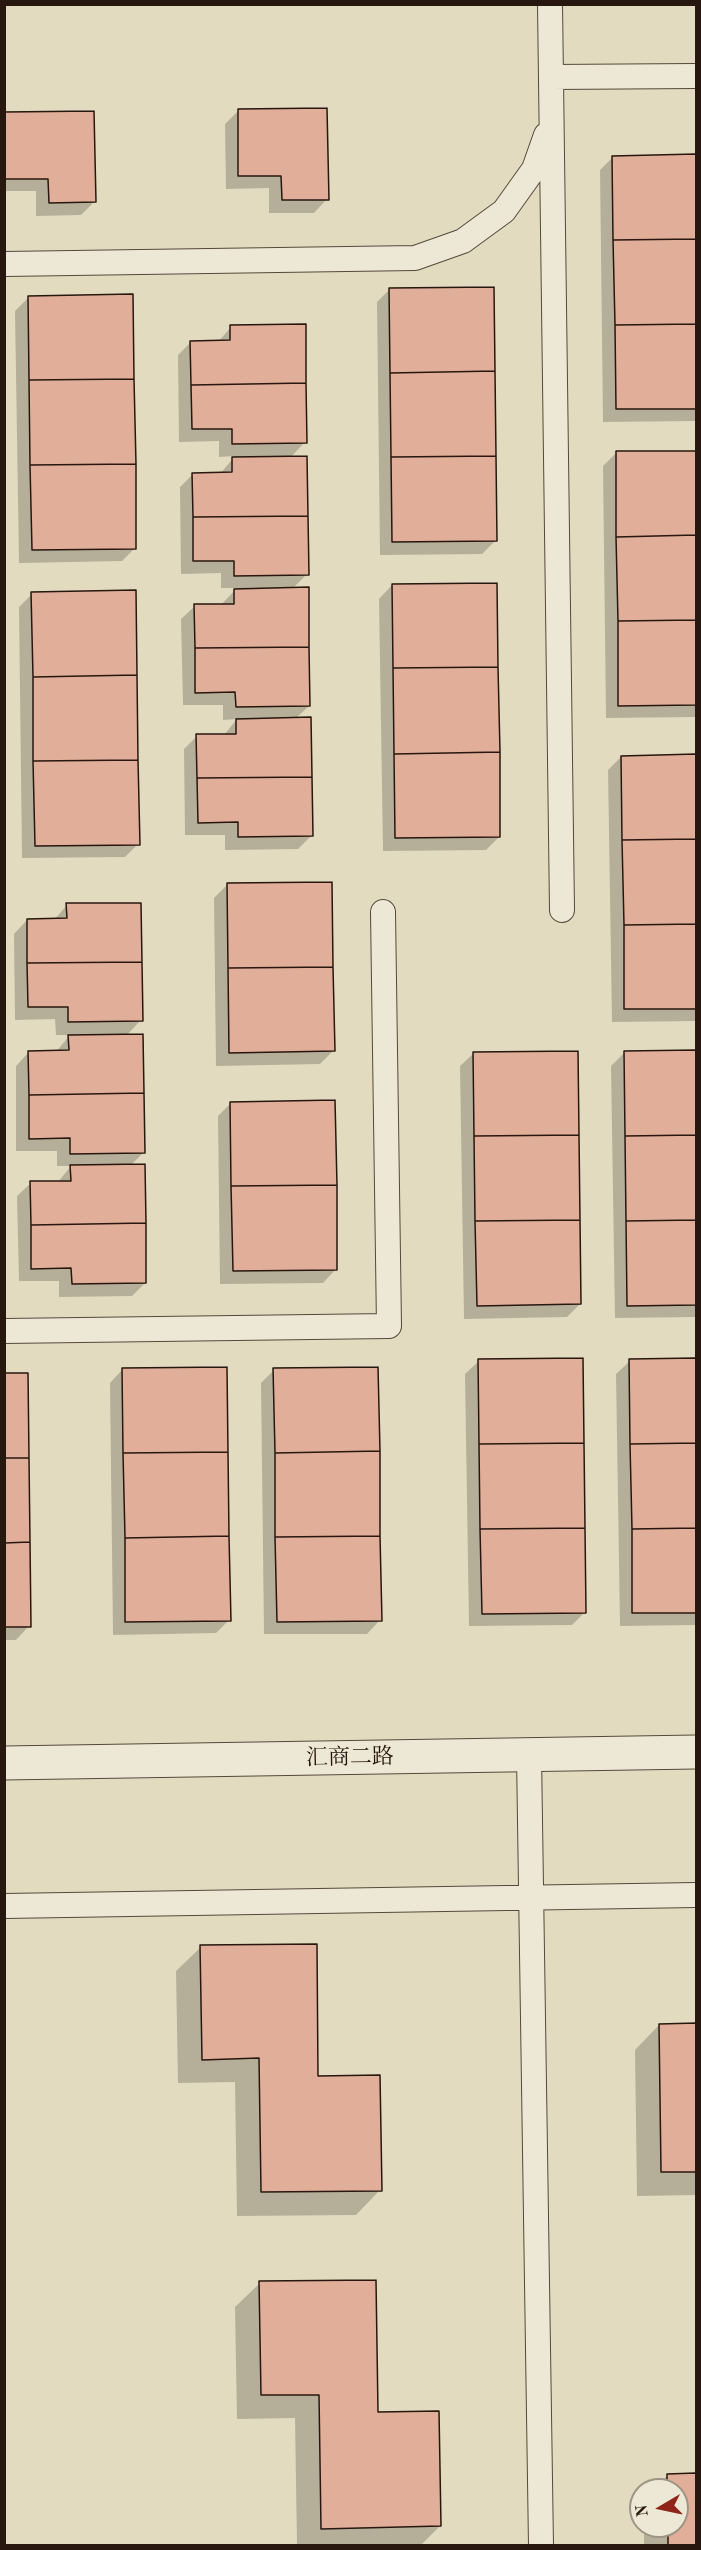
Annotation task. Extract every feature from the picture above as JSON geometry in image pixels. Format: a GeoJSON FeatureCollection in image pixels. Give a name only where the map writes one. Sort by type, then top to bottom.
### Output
{"type":"FeatureCollection","features":[{"type":"Feature","properties":{"kind":"street","name":"汇商二路"},"geometry":{"type":"LineString","coordinates":[[4,1763],[696,1752]]}},
{"type":"Feature","properties":{"kind":"lane"},"geometry":{"type":"LineString","coordinates":[[550,4],[562,910]]}},
{"type":"Feature","properties":{"kind":"lane"},"geometry":{"type":"LineString","coordinates":[[551,77],[696,76]]}},
{"type":"Feature","properties":{"kind":"lane"},"geometry":{"type":"LineString","coordinates":[[4,264],[415,258],[463,241],[504,211],[534,169],[551,122]]}},
{"type":"Feature","properties":{"kind":"lane"},"geometry":{"type":"LineString","coordinates":[[4,1331],[389,1326],[383,912]]}},
{"type":"Feature","properties":{"kind":"lane"},"geometry":{"type":"LineString","coordinates":[[529,1755],[541,2546]]}},
{"type":"Feature","properties":{"kind":"lane"},"geometry":{"type":"LineString","coordinates":[[4,1906],[696,1895]]}},
{"type":"Feature","properties":{"kind":"building"},"geometry":{"type":"Polygon","coordinates":[[[327,108],[329,200],[282,200],[281,176],[238,176],[238,109],[327,108]]]}},
{"type":"Feature","properties":{"kind":"building"},"geometry":{"type":"Polygon","coordinates":[[[94,111],[96,202],[49,203],[48,179],[5,179],[4,112],[94,111]]]}},
{"type":"Feature","properties":{"kind":"building"},"geometry":{"type":"Polygon","coordinates":[[[696,154],[696,239],[613,240],[612,156],[696,154]]]}},
{"type":"Feature","properties":{"kind":"building"},"geometry":{"type":"Polygon","coordinates":[[[696,239],[696,324],[615,325],[613,240],[696,239]]]}},
{"type":"Feature","properties":{"kind":"building"},"geometry":{"type":"Polygon","coordinates":[[[494,287],[495,371],[390,373],[389,288],[494,287]]]}},
{"type":"Feature","properties":{"kind":"building"},"geometry":{"type":"Polygon","coordinates":[[[133,294],[134,379],[29,380],[28,296],[133,294]]]}},
{"type":"Feature","properties":{"kind":"building"},"geometry":{"type":"Polygon","coordinates":[[[306,324],[306,383],[191,385],[190,341],[230,340],[230,325],[306,324]]]}},
{"type":"Feature","properties":{"kind":"building"},"geometry":{"type":"Polygon","coordinates":[[[696,324],[696,409],[616,409],[615,325],[696,324]]]}},
{"type":"Feature","properties":{"kind":"building"},"geometry":{"type":"Polygon","coordinates":[[[495,371],[496,456],[391,457],[390,373],[495,371]]]}},
{"type":"Feature","properties":{"kind":"building"},"geometry":{"type":"Polygon","coordinates":[[[134,379],[136,464],[30,465],[29,380],[134,379]]]}},
{"type":"Feature","properties":{"kind":"building"},"geometry":{"type":"Polygon","coordinates":[[[306,383],[307,443],[232,444],[232,429],[192,429],[191,385],[306,383]]]}},
{"type":"Feature","properties":{"kind":"building"},"geometry":{"type":"Polygon","coordinates":[[[616,451],[696,451],[696,535],[616,537],[616,451]]]}},
{"type":"Feature","properties":{"kind":"building"},"geometry":{"type":"Polygon","coordinates":[[[307,456],[308,516],[193,517],[192,473],[232,472],[232,457],[307,456]]]}},
{"type":"Feature","properties":{"kind":"building"},"geometry":{"type":"Polygon","coordinates":[[[496,456],[497,541],[392,542],[391,457],[496,456]]]}},
{"type":"Feature","properties":{"kind":"building"},"geometry":{"type":"Polygon","coordinates":[[[136,464],[136,549],[32,550],[30,465],[136,464]]]}},
{"type":"Feature","properties":{"kind":"building"},"geometry":{"type":"Polygon","coordinates":[[[308,516],[309,575],[234,576],[234,561],[193,561],[193,517],[308,516]]]}},
{"type":"Feature","properties":{"kind":"building"},"geometry":{"type":"Polygon","coordinates":[[[696,535],[696,620],[618,621],[616,537],[696,535]]]}},
{"type":"Feature","properties":{"kind":"building"},"geometry":{"type":"Polygon","coordinates":[[[497,583],[498,667],[393,668],[392,584],[497,583]]]}},
{"type":"Feature","properties":{"kind":"building"},"geometry":{"type":"Polygon","coordinates":[[[309,587],[309,647],[195,648],[194,604],[234,604],[234,589],[309,587]]]}},
{"type":"Feature","properties":{"kind":"building"},"geometry":{"type":"Polygon","coordinates":[[[136,590],[137,675],[33,677],[31,592],[136,590]]]}},
{"type":"Feature","properties":{"kind":"building"},"geometry":{"type":"Polygon","coordinates":[[[696,620],[696,705],[618,706],[618,621],[696,620]]]}},
{"type":"Feature","properties":{"kind":"building"},"geometry":{"type":"Polygon","coordinates":[[[309,647],[310,706],[236,707],[235,692],[195,693],[195,648],[309,647]]]}},
{"type":"Feature","properties":{"kind":"building"},"geometry":{"type":"Polygon","coordinates":[[[498,667],[500,752],[394,754],[393,668],[498,667]]]}},
{"type":"Feature","properties":{"kind":"building"},"geometry":{"type":"Polygon","coordinates":[[[137,675],[138,760],[33,761],[33,677],[137,675]]]}},
{"type":"Feature","properties":{"kind":"building"},"geometry":{"type":"Polygon","coordinates":[[[311,717],[312,777],[197,778],[196,734],[236,734],[236,719],[311,717]]]}},
{"type":"Feature","properties":{"kind":"building"},"geometry":{"type":"Polygon","coordinates":[[[500,752],[500,837],[395,838],[394,754],[500,752]]]}},
{"type":"Feature","properties":{"kind":"building"},"geometry":{"type":"Polygon","coordinates":[[[696,754],[696,839],[622,840],[621,756],[696,754]]]}},
{"type":"Feature","properties":{"kind":"building"},"geometry":{"type":"Polygon","coordinates":[[[138,760],[140,845],[35,846],[33,761],[138,760]]]}},
{"type":"Feature","properties":{"kind":"building"},"geometry":{"type":"Polygon","coordinates":[[[312,777],[313,836],[238,837],[238,822],[198,823],[197,778],[312,777]]]}},
{"type":"Feature","properties":{"kind":"building"},"geometry":{"type":"Polygon","coordinates":[[[696,839],[696,924],[624,925],[622,840],[696,839]]]}},
{"type":"Feature","properties":{"kind":"building"},"geometry":{"type":"Polygon","coordinates":[[[332,882],[333,967],[228,968],[227,883],[332,882]]]}},
{"type":"Feature","properties":{"kind":"building"},"geometry":{"type":"Polygon","coordinates":[[[66,903],[141,903],[142,962],[27,963],[27,919],[67,918],[66,903]]]}},
{"type":"Feature","properties":{"kind":"building"},"geometry":{"type":"Polygon","coordinates":[[[696,924],[696,1009],[624,1009],[624,925],[696,924]]]}},
{"type":"Feature","properties":{"kind":"building"},"geometry":{"type":"Polygon","coordinates":[[[142,962],[143,1021],[68,1022],[68,1007],[28,1007],[27,963],[142,962]]]}},
{"type":"Feature","properties":{"kind":"building"},"geometry":{"type":"Polygon","coordinates":[[[333,967],[335,1051],[229,1053],[228,968],[333,967]]]}},
{"type":"Feature","properties":{"kind":"building"},"geometry":{"type":"Polygon","coordinates":[[[143,1034],[144,1093],[29,1095],[28,1051],[69,1050],[68,1035],[143,1034]]]}},
{"type":"Feature","properties":{"kind":"building"},"geometry":{"type":"Polygon","coordinates":[[[696,1050],[696,1135],[625,1136],[624,1051],[696,1050]]]}},
{"type":"Feature","properties":{"kind":"building"},"geometry":{"type":"Polygon","coordinates":[[[578,1051],[579,1135],[474,1136],[473,1052],[578,1051]]]}},
{"type":"Feature","properties":{"kind":"building"},"geometry":{"type":"Polygon","coordinates":[[[144,1093],[145,1153],[70,1154],[70,1138],[29,1139],[29,1095],[144,1093]]]}},
{"type":"Feature","properties":{"kind":"building"},"geometry":{"type":"Polygon","coordinates":[[[335,1100],[337,1185],[231,1186],[230,1102],[335,1100]]]}},
{"type":"Feature","properties":{"kind":"building"},"geometry":{"type":"Polygon","coordinates":[[[579,1135],[580,1220],[475,1221],[474,1136],[579,1135]]]}},
{"type":"Feature","properties":{"kind":"building"},"geometry":{"type":"Polygon","coordinates":[[[696,1135],[696,1220],[626,1221],[625,1136],[696,1135]]]}},
{"type":"Feature","properties":{"kind":"building"},"geometry":{"type":"Polygon","coordinates":[[[145,1164],[146,1223],[31,1225],[30,1181],[71,1181],[70,1165],[145,1164]]]}},
{"type":"Feature","properties":{"kind":"building"},"geometry":{"type":"Polygon","coordinates":[[[337,1185],[337,1270],[233,1271],[231,1186],[337,1185]]]}},
{"type":"Feature","properties":{"kind":"building"},"geometry":{"type":"Polygon","coordinates":[[[580,1220],[581,1304],[477,1306],[475,1221],[580,1220]]]}},
{"type":"Feature","properties":{"kind":"building"},"geometry":{"type":"Polygon","coordinates":[[[696,1220],[696,1305],[627,1306],[626,1221],[696,1220]]]}},
{"type":"Feature","properties":{"kind":"building"},"geometry":{"type":"Polygon","coordinates":[[[146,1223],[146,1283],[72,1284],[71,1268],[31,1269],[31,1225],[146,1223]]]}},
{"type":"Feature","properties":{"kind":"building"},"geometry":{"type":"Polygon","coordinates":[[[583,1358],[584,1443],[479,1444],[478,1359],[583,1358]]]}},
{"type":"Feature","properties":{"kind":"building"},"geometry":{"type":"Polygon","coordinates":[[[696,1358],[696,1443],[630,1444],[629,1359],[696,1358]]]}},
{"type":"Feature","properties":{"kind":"building"},"geometry":{"type":"Polygon","coordinates":[[[227,1367],[228,1452],[123,1453],[122,1368],[227,1367]]]}},
{"type":"Feature","properties":{"kind":"building"},"geometry":{"type":"Polygon","coordinates":[[[378,1367],[380,1451],[275,1453],[273,1368],[378,1367]]]}},
{"type":"Feature","properties":{"kind":"building"},"geometry":{"type":"Polygon","coordinates":[[[4,1373],[28,1373],[29,1458],[4,1458],[4,1373]]]}},
{"type":"Feature","properties":{"kind":"building"},"geometry":{"type":"Polygon","coordinates":[[[584,1443],[585,1528],[480,1529],[479,1444],[584,1443]]]}},
{"type":"Feature","properties":{"kind":"building"},"geometry":{"type":"Polygon","coordinates":[[[696,1443],[696,1528],[632,1529],[630,1444],[696,1443]]]}},
{"type":"Feature","properties":{"kind":"building"},"geometry":{"type":"Polygon","coordinates":[[[380,1451],[380,1536],[275,1537],[275,1453],[380,1451]]]}},
{"type":"Feature","properties":{"kind":"building"},"geometry":{"type":"Polygon","coordinates":[[[228,1452],[229,1536],[125,1538],[123,1453],[228,1452]]]}},
{"type":"Feature","properties":{"kind":"building"},"geometry":{"type":"Polygon","coordinates":[[[4,1458],[29,1458],[30,1542],[4,1543],[4,1458]]]}},
{"type":"Feature","properties":{"kind":"building"},"geometry":{"type":"Polygon","coordinates":[[[585,1528],[586,1613],[482,1614],[480,1529],[585,1528]]]}},
{"type":"Feature","properties":{"kind":"building"},"geometry":{"type":"Polygon","coordinates":[[[696,1528],[696,1613],[632,1613],[632,1529],[696,1528]]]}},
{"type":"Feature","properties":{"kind":"building"},"geometry":{"type":"Polygon","coordinates":[[[229,1536],[231,1621],[125,1622],[125,1538],[229,1536]]]}},
{"type":"Feature","properties":{"kind":"building"},"geometry":{"type":"Polygon","coordinates":[[[380,1536],[382,1621],[277,1622],[275,1537],[380,1536]]]}},
{"type":"Feature","properties":{"kind":"building"},"geometry":{"type":"Polygon","coordinates":[[[30,1542],[31,1627],[4,1627],[4,1543],[30,1542]]]}},
{"type":"Feature","properties":{"kind":"building"},"geometry":{"type":"Polygon","coordinates":[[[317,1944],[318,2076],[380,2075],[382,2191],[261,2192],[259,2058],[202,2060],[200,1945],[317,1944]]]}},
{"type":"Feature","properties":{"kind":"building"},"geometry":{"type":"Polygon","coordinates":[[[696,2023],[696,2172],[661,2172],[659,2024],[696,2023]]]}},
{"type":"Feature","properties":{"kind":"building"},"geometry":{"type":"Polygon","coordinates":[[[376,2280],[378,2412],[439,2411],[441,2526],[321,2529],[319,2395],[261,2395],[259,2281],[376,2280]]]}},
{"type":"Feature","properties":{"kind":"building"},"geometry":{"type":"Polygon","coordinates":[[[696,2473],[696,2546],[668,2546],[668,2538],[689,2538],[689,2478],[667,2478],[667,2474],[696,2473]]]}}]}
